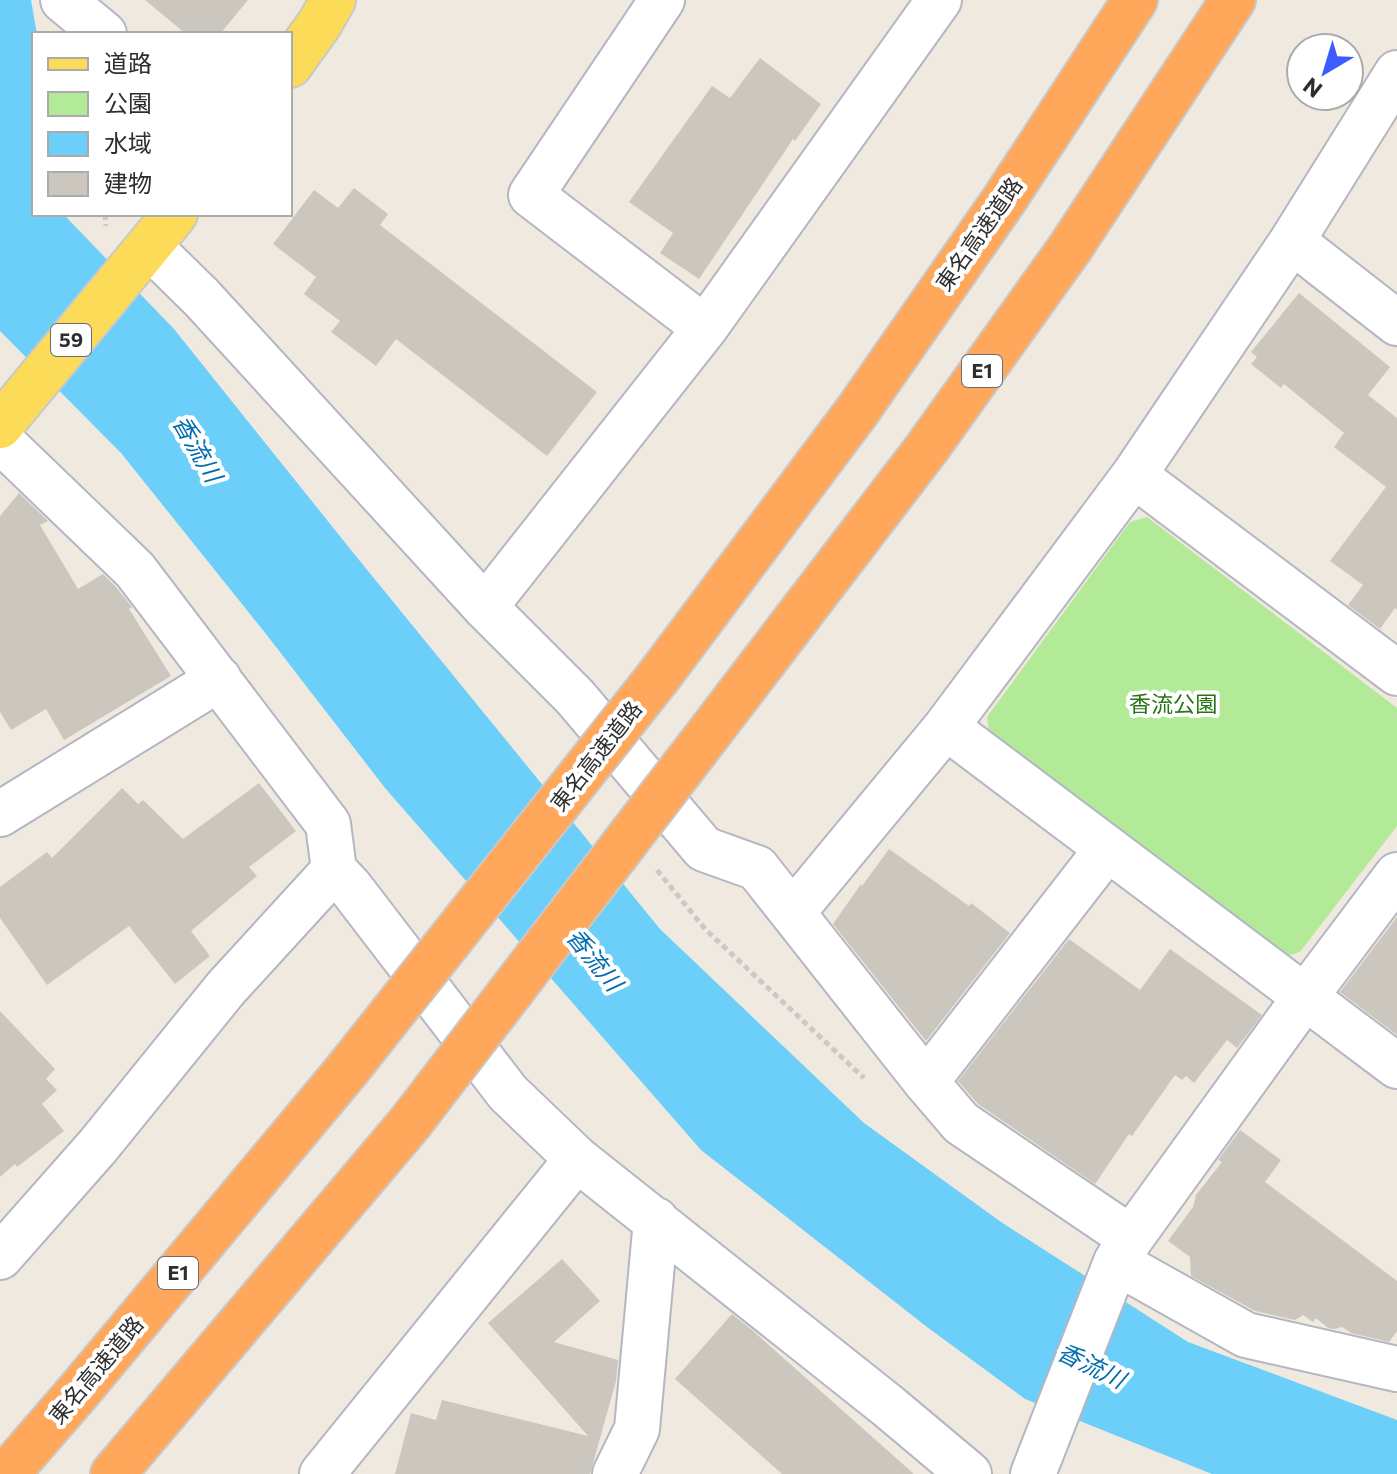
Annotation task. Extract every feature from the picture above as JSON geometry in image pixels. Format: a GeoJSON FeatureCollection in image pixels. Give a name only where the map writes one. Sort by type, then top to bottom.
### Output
{"type":"FeatureCollection","features":[{"type":"Feature","properties":{"kind":"highway","name":"東名高速道路"},"geometry":{"type":"LineString","coordinates":[[7,1474],[347,1070],[659,676],[867,397],[1004,200],[1135,0]]}},
{"type":"Feature","properties":{"kind":"highway","name":"E1"},"geometry":{"type":"LineString","coordinates":[[113,1474],[410,1123],[927,448],[1052,273],[1233,0]]}},
{"type":"Feature","properties":{"kind":"main road"},"geometry":{"type":"LineString","coordinates":[[292,62],[333,0]]}},
{"type":"Feature","properties":{"kind":"main road","name":"59"},"geometry":{"type":"LineString","coordinates":[[3,427],[152,241]]}},
{"type":"Feature","properties":{"kind":"street"},"geometry":{"type":"LineString","coordinates":[[63,0],[102,32]]}},
{"type":"Feature","properties":{"kind":"street"},"geometry":{"type":"LineString","coordinates":[[662,0],[531,195],[705,328]]}},
{"type":"Feature","properties":{"kind":"street"},"geometry":{"type":"LineString","coordinates":[[485,607],[705,328],[929,4]]}},
{"type":"Feature","properties":{"kind":"street"},"geometry":{"type":"LineString","coordinates":[[793,912],[946,727],[1134,475],[1292,241],[1397,73]]}},
{"type":"Feature","properties":{"kind":"street"},"geometry":{"type":"LineString","coordinates":[[152,241],[485,607],[575,697],[704,849],[757,868],[961,1123],[1119,1260],[1246,1335],[1397,1369]]}},
{"type":"Feature","properties":{"kind":"street"},"geometry":{"type":"LineString","coordinates":[[1292,241],[1397,323]]}},
{"type":"Feature","properties":{"kind":"street"},"geometry":{"type":"LineString","coordinates":[[3,427],[135,570],[219,679],[328,824],[334,870],[508,1093],[577,1159],[969,1474]]}},
{"type":"Feature","properties":{"kind":"street"},"geometry":{"type":"LineString","coordinates":[[1134,475],[1397,673]]}},
{"type":"Feature","properties":{"kind":"street"},"geometry":{"type":"LineString","coordinates":[[0,814],[219,679]]}},
{"type":"Feature","properties":{"kind":"street"},"geometry":{"type":"LineString","coordinates":[[946,727],[1397,1066]]}},
{"type":"Feature","properties":{"kind":"street"},"geometry":{"type":"LineString","coordinates":[[926,1082],[1107,849]]}},
{"type":"Feature","properties":{"kind":"street"},"geometry":{"type":"LineString","coordinates":[[6,1234],[98,1146],[226,988],[334,870]]}},
{"type":"Feature","properties":{"kind":"street"},"geometry":{"type":"LineString","coordinates":[[1033,1474],[1119,1260],[1305,997],[1397,875]]}},
{"type":"Feature","properties":{"kind":"street"},"geometry":{"type":"LineString","coordinates":[[322,1474],[577,1159]]}},
{"type":"Feature","properties":{"kind":"street"},"geometry":{"type":"LineString","coordinates":[[615,1474],[637,1429],[656,1220]]}},
{"type":"Feature","properties":{"kind":"green space","name":"香流公園"},"geometry":{"type":"Polygon","coordinates":[[[1147,517],[1397,708],[1397,826],[1300,952],[1287,956],[989,732],[987,717],[1130,522],[1147,517]]]}},
{"type":"Feature","properties":{"kind":"water","name":"香流川"},"geometry":{"type":"Polygon","coordinates":[[[0,0],[31,0],[37,32],[32,32],[32,216],[66,216],[174,329],[660,929],[864,1123],[1001,1222],[1188,1342],[1397,1420],[1397,1474],[1212,1474],[1025,1399],[927,1327],[701,1150],[385,788],[121,453],[0,331],[0,0]]]}},
{"type":"Feature","properties":{"kind":"building"},"geometry":{"type":"Polygon","coordinates":[[[145,0],[248,0],[222,32],[184,32],[145,0]]]}},
{"type":"Feature","properties":{"kind":"building"},"geometry":{"type":"Polygon","coordinates":[[[760,58],[821,104],[795,141],[793,139],[699,279],[660,253],[673,233],[629,202],[712,86],[730,98],[760,58]]]}},
{"type":"Feature","properties":{"kind":"building"},"geometry":{"type":"Polygon","coordinates":[[[354,188],[388,214],[380,225],[597,392],[547,456],[396,339],[376,366],[331,332],[340,321],[304,294],[316,277],[273,244],[314,190],[338,208],[354,188]]]}},
{"type":"Feature","properties":{"kind":"building"},"geometry":{"type":"Polygon","coordinates":[[[1299,293],[1390,367],[1368,395],[1397,418],[1397,610],[1395,608],[1380,629],[1348,605],[1363,585],[1330,561],[1386,487],[1334,447],[1344,433],[1284,384],[1281,388],[1251,364],[1257,357],[1251,352],[1299,293]]]}},
{"type":"Feature","properties":{"kind":"building"},"geometry":{"type":"Polygon","coordinates":[[[19,493],[48,521],[40,525],[78,589],[103,574],[132,607],[129,609],[171,676],[64,740],[46,709],[11,730],[0,712],[0,516],[19,493]]]}},
{"type":"Feature","properties":{"kind":"building"},"geometry":{"type":"Polygon","coordinates":[[[259,783],[296,831],[249,867],[257,876],[191,931],[210,956],[175,984],[129,926],[47,985],[0,918],[0,887],[47,852],[52,858],[122,788],[138,804],[143,800],[183,839],[259,783]]]}},
{"type":"Feature","properties":{"kind":"building"},"geometry":{"type":"Polygon","coordinates":[[[889,849],[969,906],[971,903],[1010,933],[926,1041],[833,924],[889,849]]]}},
{"type":"Feature","properties":{"kind":"building"},"geometry":{"type":"Polygon","coordinates":[[[1397,917],[1397,1035],[1340,992],[1397,917]]]}},
{"type":"Feature","properties":{"kind":"building"},"geometry":{"type":"Polygon","coordinates":[[[1069,939],[1140,990],[1170,949],[1262,1015],[1237,1048],[1227,1040],[1194,1083],[1186,1076],[1182,1080],[1175,1075],[1095,1184],[978,1104],[958,1081],[1069,939]]]}},
{"type":"Feature","properties":{"kind":"building"},"geometry":{"type":"Polygon","coordinates":[[[0,1011],[55,1069],[46,1079],[57,1090],[42,1104],[64,1131],[0,1177],[0,1011]]]}},
{"type":"Feature","properties":{"kind":"building"},"geometry":{"type":"Polygon","coordinates":[[[1240,1130],[1281,1160],[1265,1182],[1397,1281],[1397,1331],[1389,1342],[1351,1333],[1342,1327],[1328,1328],[1316,1318],[1313,1322],[1303,1315],[1295,1320],[1255,1311],[1191,1276],[1190,1257],[1168,1241],[1193,1207],[1196,1195],[1222,1162],[1218,1160],[1240,1130]]]}},
{"type":"Feature","properties":{"kind":"building"},"geometry":{"type":"Polygon","coordinates":[[[562,1259],[600,1301],[554,1342],[618,1360],[616,1381],[590,1474],[395,1474],[411,1413],[436,1420],[442,1400],[588,1436],[488,1323],[562,1259]]]}},
{"type":"Feature","properties":{"kind":"building"},"geometry":{"type":"Polygon","coordinates":[[[732,1314],[914,1474],[782,1474],[675,1379],[732,1314]]]}}]}
